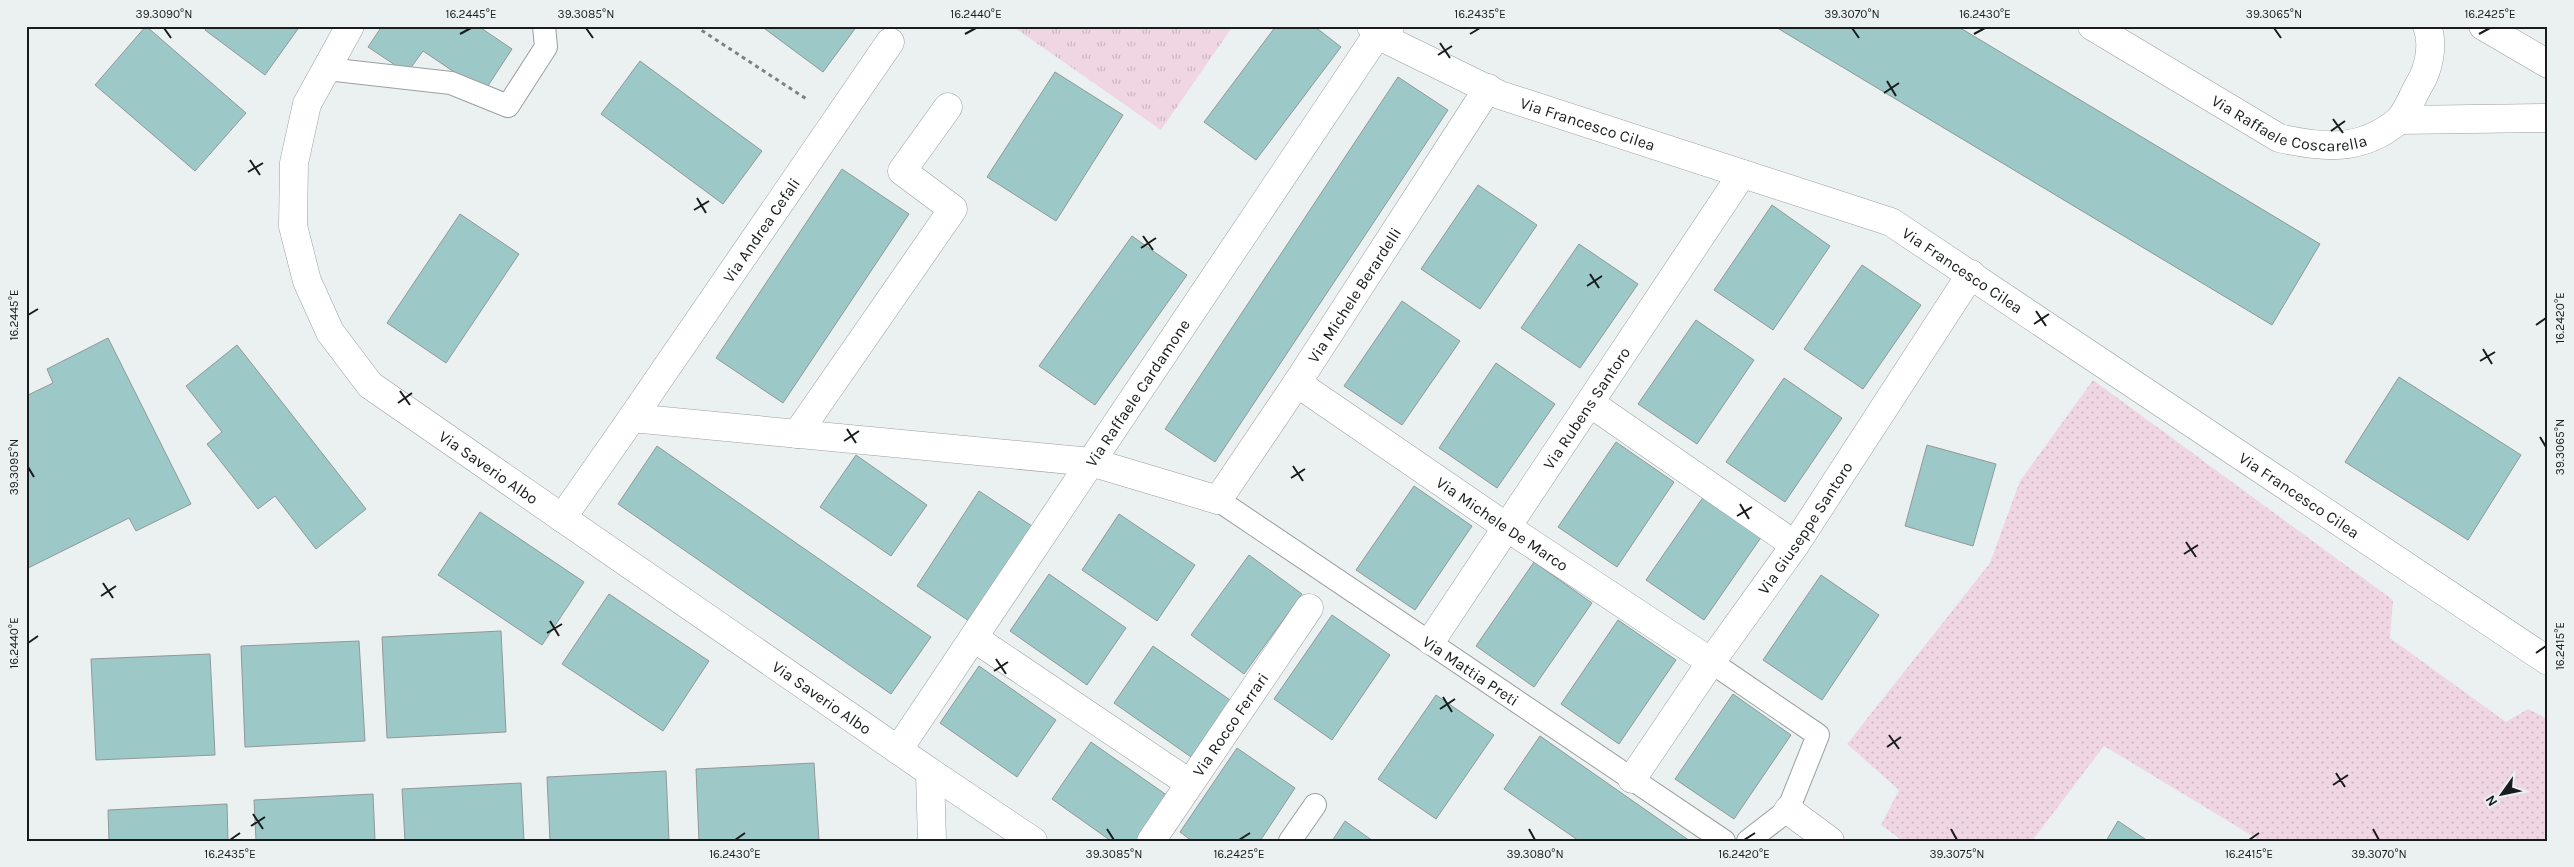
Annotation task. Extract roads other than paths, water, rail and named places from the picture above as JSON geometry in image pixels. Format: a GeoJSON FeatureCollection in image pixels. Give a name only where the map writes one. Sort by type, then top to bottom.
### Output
{"type":"FeatureCollection","features":[{"type":"Feature","properties":{"kind":"street","name":"Via Saverio Albo"},"geometry":{"type":"LineString","coordinates":[[350,26],[307,104],[294,163],[293,226],[307,281],[330,332],[370,385],[898,750],[1033,841]]}},
{"type":"Feature","properties":{"kind":"street","name":"Via Raffaele Coscarella"},"geometry":{"type":"LineString","coordinates":[[2092,26],[2279,138],[2313,146],[2348,145],[2373,136],[2399,120],[2428,69],[2427,26]]}},
{"type":"Feature","properties":{"kind":"street"},"geometry":{"type":"LineString","coordinates":[[2483,26],[2548,64]]}},
{"type":"Feature","properties":{"kind":"street","name":"Via Francesco Cilea"},"geometry":{"type":"LineString","coordinates":[[1379,29],[1500,95],[1891,222],[1971,274],[2359,537],[2548,661]]}},
{"type":"Feature","properties":{"kind":"street","name":"Via Raffaele Cardamone"},"geometry":{"type":"LineString","coordinates":[[898,750],[1379,29]]}},
{"type":"Feature","properties":{"kind":"street","name":"Via Andrea Cefali"},"geometry":{"type":"LineString","coordinates":[[562,518],[890,42]]}},
{"type":"Feature","properties":{"kind":"street","name":"Via Michele Berardelli"},"geometry":{"type":"LineString","coordinates":[[1218,500],[1488,88]]}},
{"type":"Feature","properties":{"kind":"street"},"geometry":{"type":"LineString","coordinates":[[797,434],[953,209],[902,171],[948,107]]}},
{"type":"Feature","properties":{"kind":"street"},"geometry":{"type":"LineString","coordinates":[[2399,120],[2548,118]]}},
{"type":"Feature","properties":{"kind":"street","name":"Via Rubens Santoro"},"geometry":{"type":"LineString","coordinates":[[1431,641],[1742,174]]}},
{"type":"Feature","properties":{"kind":"street","name":"Via Giuseppe Santoro"},"geometry":{"type":"LineString","coordinates":[[1632,779],[1710,662],[1794,544],[1971,274]]}},
{"type":"Feature","properties":{"kind":"street","name":"Via Michele De Marco"},"geometry":{"type":"LineString","coordinates":[[1297,382],[1508,528],[1710,662]]}},
{"type":"Feature","properties":{"kind":"street"},"geometry":{"type":"LineString","coordinates":[[1590,403],[1794,544]]}},
{"type":"Feature","properties":{"kind":"street"},"geometry":{"type":"LineString","coordinates":[[632,418],[1091,462],[1218,500]]}},
{"type":"Feature","properties":{"kind":"street","name":"Via Rocco Ferrari"},"geometry":{"type":"LineString","coordinates":[[1151,841],[1309,608]]}},
{"type":"Feature","properties":{"kind":"street"},"geometry":{"type":"LineString","coordinates":[[974,638],[1189,783]]}},
{"type":"Feature","properties":{"kind":"street"},"geometry":{"type":"LineString","coordinates":[[930,772],[932,841]]}},
{"type":"Feature","properties":{"kind":"street"},"geometry":{"type":"LineString","coordinates":[[1788,810],[1830,841]]}},
{"type":"Feature","properties":{"kind":"lane"},"geometry":{"type":"LineString","coordinates":[[327,68],[451,82],[508,106],[546,47],[544,26]]}},
{"type":"Feature","properties":{"kind":"lane","name":"Via Mattia Preti"},"geometry":{"type":"LineString","coordinates":[[1218,500],[1431,641],[1724,841]]}},
{"type":"Feature","properties":{"kind":"lane"},"geometry":{"type":"LineString","coordinates":[[1710,662],[1818,735],[1788,810],[1748,841]]}},
{"type":"Feature","properties":{"kind":"lane"},"geometry":{"type":"LineString","coordinates":[[1290,841],[1315,805]]}}]}
